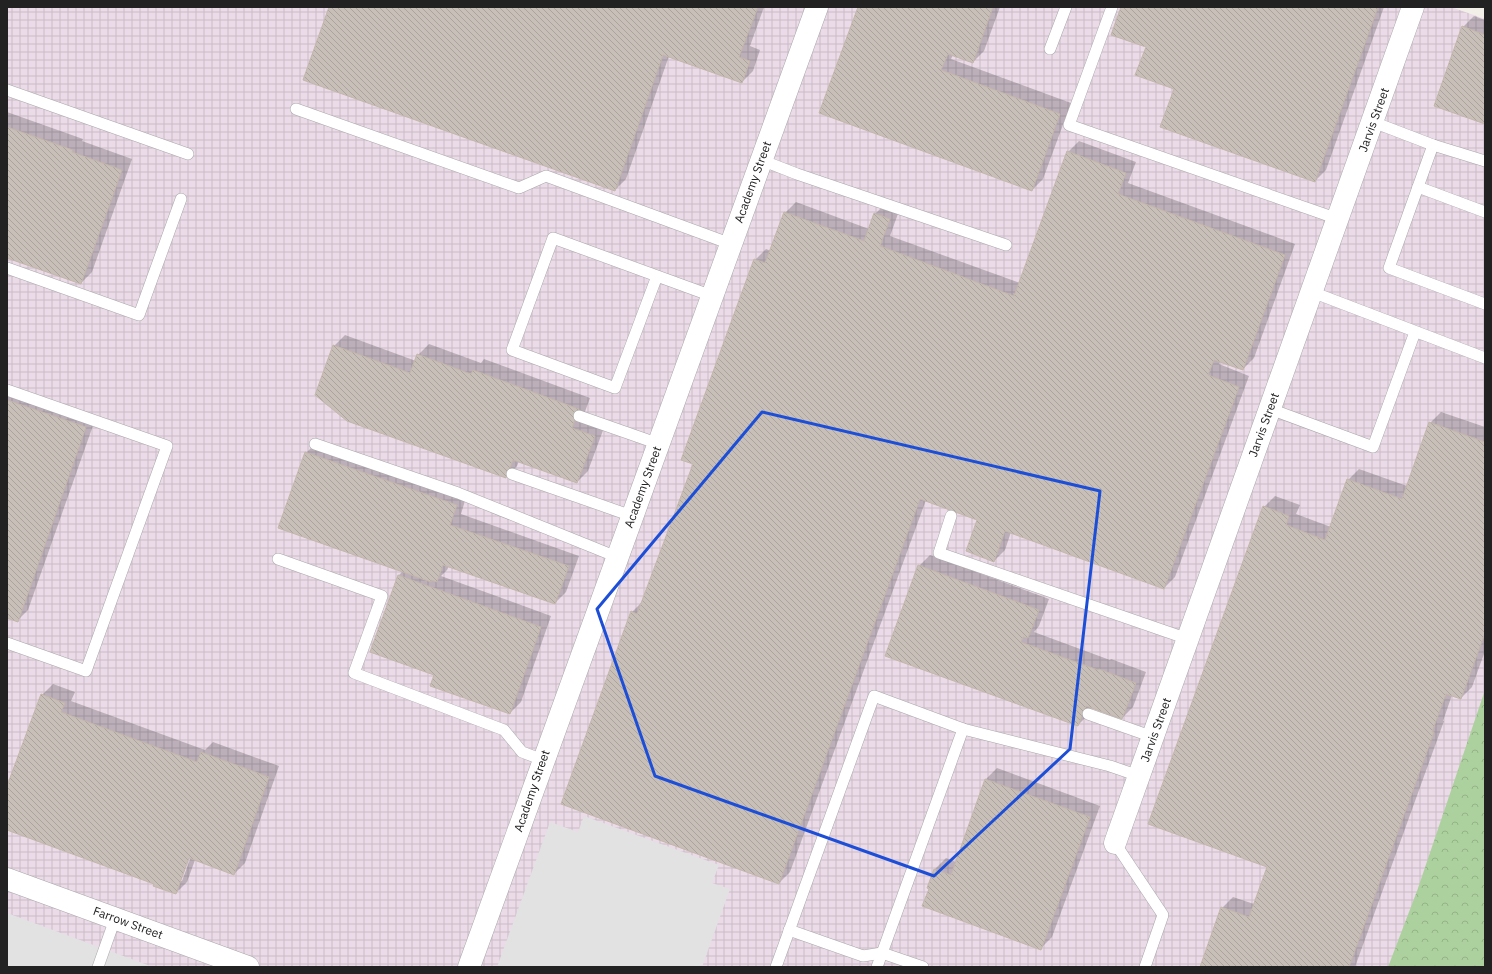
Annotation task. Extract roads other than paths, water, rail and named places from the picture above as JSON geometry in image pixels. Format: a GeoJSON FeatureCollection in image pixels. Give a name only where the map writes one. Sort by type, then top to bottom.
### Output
{"type":"FeatureCollection","features":[{"type":"Feature","properties":{"kind":"street","name":"Academy Street"},"geometry":{"type":"LineString","coordinates":[[469,967],[817,7]]}},
{"type":"Feature","properties":{"kind":"street","name":"Jarvis Street"},"geometry":{"type":"LineString","coordinates":[[1115,842],[1413,7]]}},
{"type":"Feature","properties":{"kind":"street","name":"Farrow Street"},"geometry":{"type":"LineString","coordinates":[[7,879],[248,967]]}},
{"type":"Feature","properties":{"kind":"lane"},"geometry":{"type":"LineString","coordinates":[[1050,49],[1066,7]]}},
{"type":"Feature","properties":{"kind":"lane"},"geometry":{"type":"LineString","coordinates":[[1112,7],[1069,125],[1338,220]]}},
{"type":"Feature","properties":{"kind":"lane"},"geometry":{"type":"LineString","coordinates":[[7,90],[188,154]]}},
{"type":"Feature","properties":{"kind":"lane"},"geometry":{"type":"LineString","coordinates":[[296,109],[518,188],[546,176],[731,244]]}},
{"type":"Feature","properties":{"kind":"lane"},"geometry":{"type":"LineString","coordinates":[[1373,122],[1433,145],[1485,161]]}},
{"type":"Feature","properties":{"kind":"lane"},"geometry":{"type":"LineString","coordinates":[[1433,145],[1389,268],[1485,304]]}},
{"type":"Feature","properties":{"kind":"lane"},"geometry":{"type":"LineString","coordinates":[[761,160],[796,174],[1006,244]]}},
{"type":"Feature","properties":{"kind":"lane"},"geometry":{"type":"LineString","coordinates":[[1418,188],[1485,212]]}},
{"type":"Feature","properties":{"kind":"lane"},"geometry":{"type":"LineString","coordinates":[[7,268],[139,315],[181,199]]}},
{"type":"Feature","properties":{"kind":"lane"},"geometry":{"type":"LineString","coordinates":[[657,276],[616,388],[512,350],[553,238],[712,296]]}},
{"type":"Feature","properties":{"kind":"lane"},"geometry":{"type":"LineString","coordinates":[[1312,292],[1485,358]]}},
{"type":"Feature","properties":{"kind":"lane"},"geometry":{"type":"LineString","coordinates":[[1270,409],[1373,447],[1415,332]]}},
{"type":"Feature","properties":{"kind":"lane"},"geometry":{"type":"LineString","coordinates":[[7,390],[167,446],[86,671],[7,643]]}},
{"type":"Feature","properties":{"kind":"lane"},"geometry":{"type":"LineString","coordinates":[[579,416],[659,444]]}},
{"type":"Feature","properties":{"kind":"lane"},"geometry":{"type":"LineString","coordinates":[[316,444],[458,493],[617,557]]}},
{"type":"Feature","properties":{"kind":"lane"},"geometry":{"type":"LineString","coordinates":[[512,474],[632,516]]}},
{"type":"Feature","properties":{"kind":"lane"},"geometry":{"type":"LineString","coordinates":[[951,516],[939,553],[1188,639]]}},
{"type":"Feature","properties":{"kind":"lane"},"geometry":{"type":"LineString","coordinates":[[278,559],[382,596],[354,673],[504,730],[522,752],[543,760]]}},
{"type":"Feature","properties":{"kind":"lane"},"geometry":{"type":"LineString","coordinates":[[776,967],[874,696],[963,729],[1110,766],[1139,776]]}},
{"type":"Feature","properties":{"kind":"lane"},"geometry":{"type":"LineString","coordinates":[[1088,714],[1153,737]]}},
{"type":"Feature","properties":{"kind":"lane"},"geometry":{"type":"LineString","coordinates":[[878,967],[963,729]]}},
{"type":"Feature","properties":{"kind":"lane"},"geometry":{"type":"LineString","coordinates":[[1115,842],[1163,915],[1144,967]]}},
{"type":"Feature","properties":{"kind":"lane"},"geometry":{"type":"LineString","coordinates":[[98,967],[115,919]]}},
{"type":"Feature","properties":{"kind":"lane"},"geometry":{"type":"LineString","coordinates":[[789,930],[863,956],[882,953],[923,967]]}}]}
